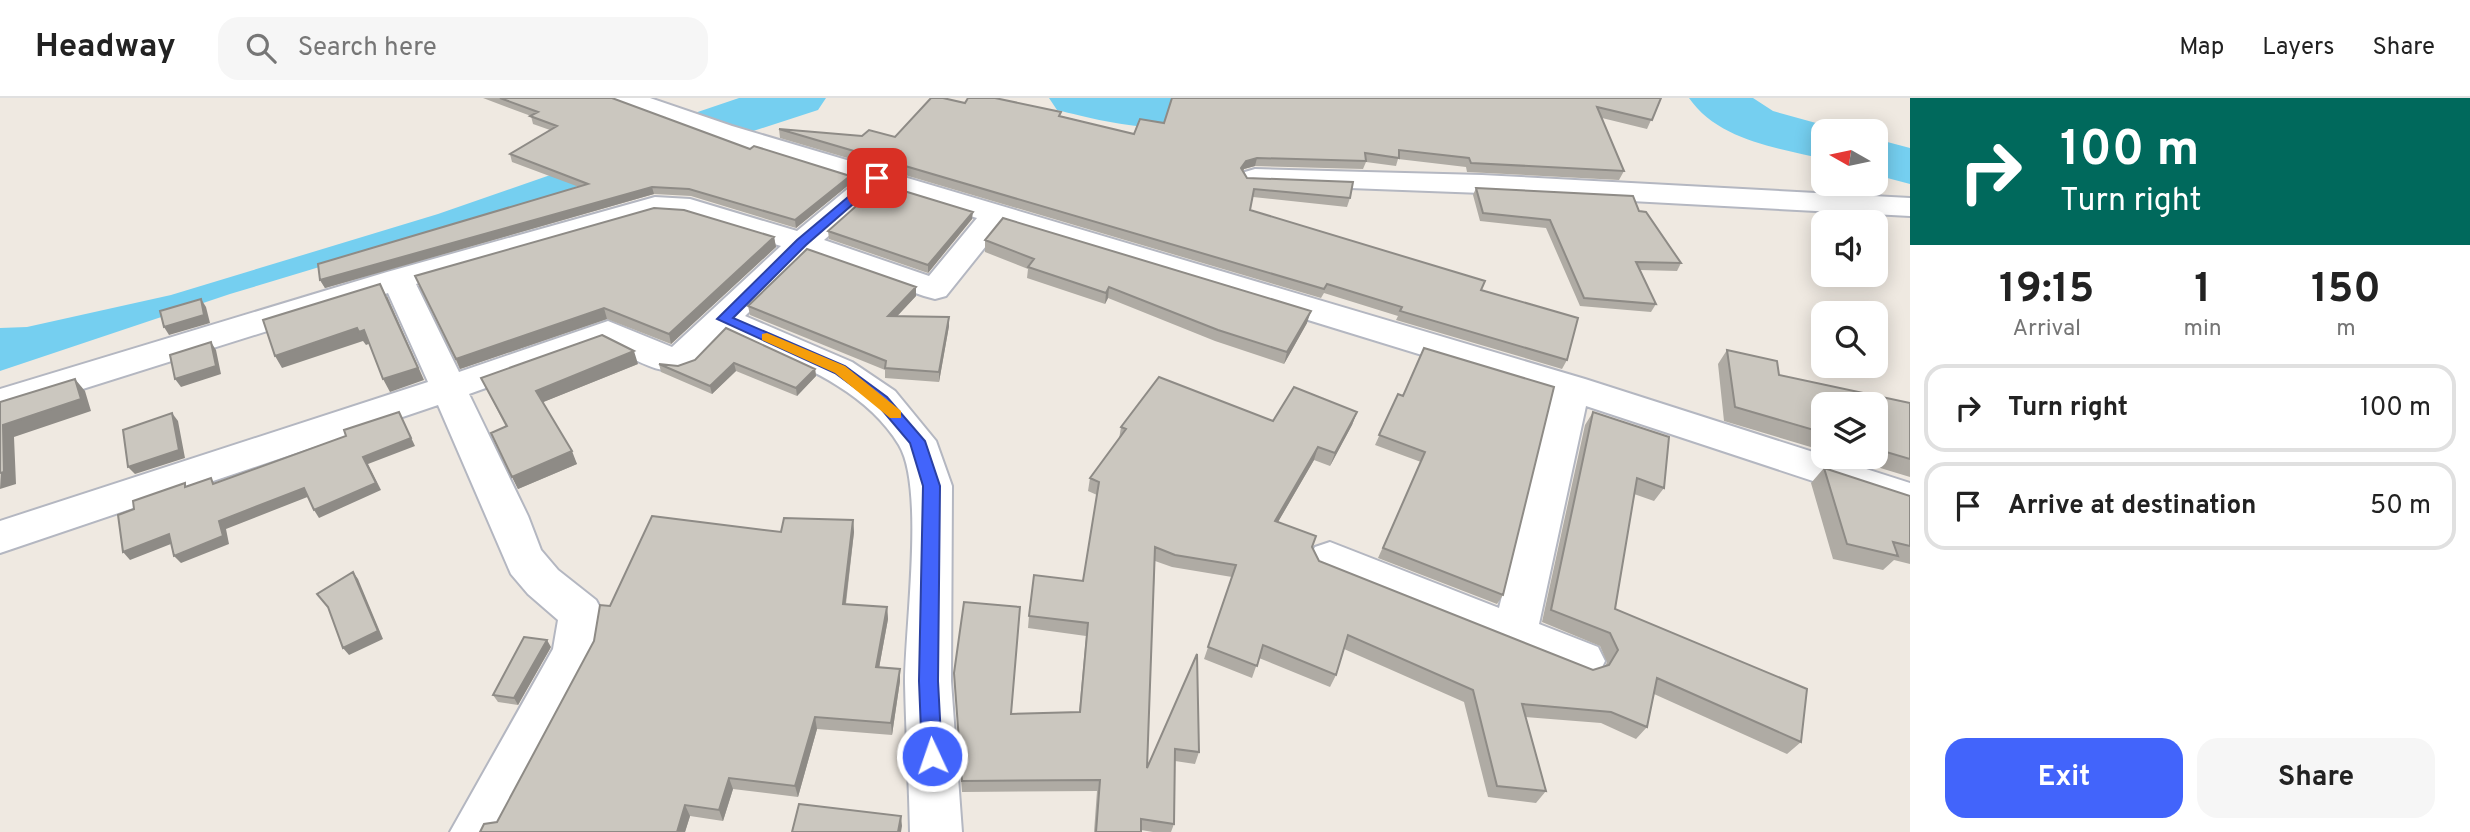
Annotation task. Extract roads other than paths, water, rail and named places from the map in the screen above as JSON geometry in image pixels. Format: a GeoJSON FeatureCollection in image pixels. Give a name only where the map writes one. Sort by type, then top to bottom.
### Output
{"type":"FeatureCollection","features":[{"type":"Feature","properties":{"kind":"street"},"geometry":{"type":"LineString","coordinates":[[625,98],[722,132],[997,212],[1572,388],[1910,498]]}},
{"type":"Feature","properties":{"kind":"street"},"geometry":{"type":"LineString","coordinates":[[0,537],[450,388],[608,332],[662,358],[674,360],[685,356],[802,243],[877,178]]}},
{"type":"Feature","properties":{"kind":"street"},"geometry":{"type":"LineString","coordinates":[[1255,178],[1482,184],[1910,208]]}},
{"type":"Feature","properties":{"kind":"street"},"geometry":{"type":"LineString","coordinates":[[0,402],[398,279],[655,206],[691,208],[934,289],[997,212]]}},
{"type":"Feature","properties":{"kind":"street"},"geometry":{"type":"LineString","coordinates":[[398,279],[508,516],[516,548],[545,587],[581,613],[575,652],[476,832]]}},
{"type":"Feature","properties":{"kind":"street"},"geometry":{"type":"LineString","coordinates":[[723,319],[840,369],[882,400],[917,441],[932,486],[928,681],[936,832]]}},
{"type":"Feature","properties":{"kind":"street"},"geometry":{"type":"LineString","coordinates":[[1515,632],[1572,388]]}},
{"type":"Feature","properties":{"kind":"street"},"geometry":{"type":"LineString","coordinates":[[1330,559],[1582,661]]}},
{"type":"Feature","properties":{"kind":"water"},"geometry":{"type":"Polygon","coordinates":[[[730,108],[752,116],[548,198],[230,294],[0,371],[0,328],[27,327],[171,295],[438,214],[625,149],[730,108]]]}},
{"type":"Feature","properties":{"kind":"waterway"},"geometry":{"type":"LineString","coordinates":[[639,151],[726,119],[799,98]]}},
{"type":"Feature","properties":{"kind":"waterway"},"geometry":{"type":"LineString","coordinates":[[1076,98],[1162,111],[1195,106],[1209,98]]}},
{"type":"Feature","properties":{"kind":"waterway"},"geometry":{"type":"LineString","coordinates":[[1716,98],[1753,123],[1811,139]]}},
{"type":"Feature","properties":{"kind":"waterway"},"geometry":{"type":"LineString","coordinates":[[1888,160],[1910,166]]}}]}
